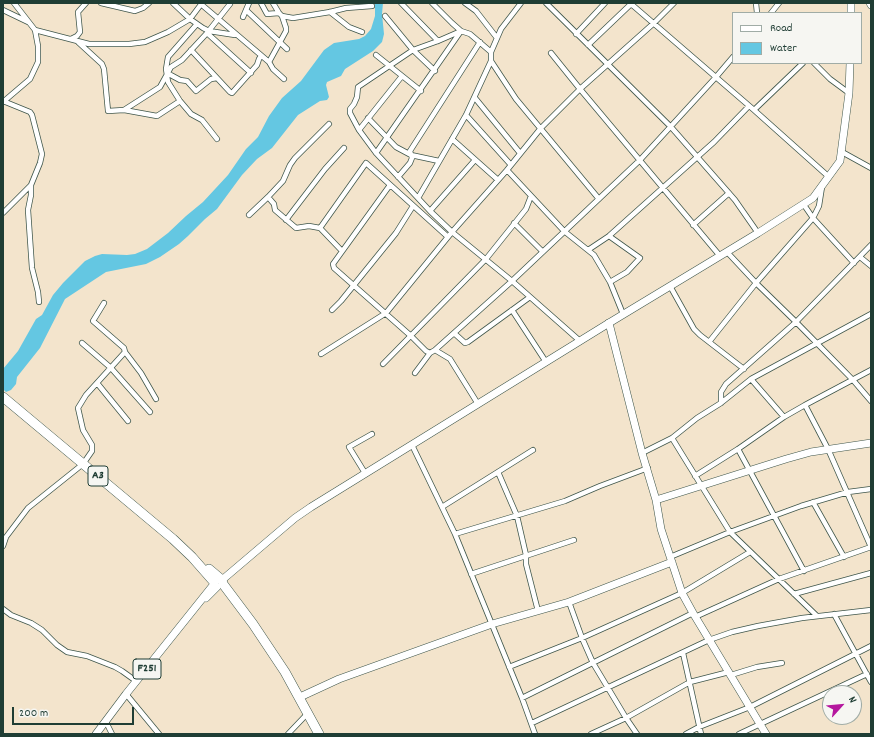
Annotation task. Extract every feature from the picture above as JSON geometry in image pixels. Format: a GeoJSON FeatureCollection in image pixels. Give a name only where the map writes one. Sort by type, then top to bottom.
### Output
{"type":"FeatureCollection","features":[{"type":"Feature","properties":{"kind":"highway","name":"A3"},"geometry":{"type":"LineString","coordinates":[[3,397],[151,520],[218,583],[253,624],[269,647],[300,697],[319,734]]}},
{"type":"Feature","properties":{"kind":"street"},"geometry":{"type":"LineString","coordinates":[[3,213],[31,184],[40,163],[42,154],[30,112],[3,102],[30,79],[38,62],[38,46],[35,30],[14,3]]}},
{"type":"Feature","properties":{"kind":"street"},"geometry":{"type":"LineString","coordinates":[[71,39],[77,36],[80,32],[78,12],[86,3]]}},
{"type":"Feature","properties":{"kind":"street"},"geometry":{"type":"LineString","coordinates":[[101,3],[135,11],[143,8],[149,3]]}},
{"type":"Feature","properties":{"kind":"street"},"geometry":{"type":"LineString","coordinates":[[172,3],[208,32],[251,73]]}},
{"type":"Feature","properties":{"kind":"street"},"geometry":{"type":"LineString","coordinates":[[243,17],[249,3]]}},
{"type":"Feature","properties":{"kind":"street"},"geometry":{"type":"LineString","coordinates":[[261,3],[267,14],[280,14],[293,18],[346,8],[372,6]]}},
{"type":"Feature","properties":{"kind":"street"},"geometry":{"type":"LineString","coordinates":[[269,62],[286,31],[280,14],[273,3]]}},
{"type":"Feature","properties":{"kind":"street"},"geometry":{"type":"LineString","coordinates":[[348,3],[361,6]]}},
{"type":"Feature","properties":{"kind":"street"},"geometry":{"type":"LineString","coordinates":[[401,3],[438,41]]}},
{"type":"Feature","properties":{"kind":"street"},"geometry":{"type":"LineString","coordinates":[[432,3],[462,31],[466,32],[480,42],[491,52]]}},
{"type":"Feature","properties":{"kind":"street"},"geometry":{"type":"LineString","coordinates":[[465,3],[476,11],[497,38]]}},
{"type":"Feature","properties":{"kind":"street"},"geometry":{"type":"LineString","coordinates":[[418,198],[475,98],[491,61],[491,52],[506,20],[521,3]]}},
{"type":"Feature","properties":{"kind":"street"},"geometry":{"type":"LineString","coordinates":[[546,3],[671,127],[729,194],[758,233]]}},
{"type":"Feature","properties":{"kind":"street"},"geometry":{"type":"LineString","coordinates":[[576,34],[605,3]]}},
{"type":"Feature","properties":{"kind":"street"},"geometry":{"type":"LineString","coordinates":[[322,354],[386,313],[452,232],[507,170],[541,128],[580,89],[654,23],[674,3]]}},
{"type":"Feature","properties":{"kind":"street"},"geometry":{"type":"LineString","coordinates":[[772,12],[779,3]]}},
{"type":"Feature","properties":{"kind":"street"},"geometry":{"type":"LineString","coordinates":[[35,30],[89,44],[108,45],[145,42],[168,32],[190,19],[202,4],[269,62],[273,69],[284,79]]}},
{"type":"Feature","properties":{"kind":"street"},"geometry":{"type":"LineString","coordinates":[[124,110],[160,87],[171,67],[182,60],[208,32],[217,18],[230,4]]}},
{"type":"Feature","properties":{"kind":"street"},"geometry":{"type":"LineString","coordinates":[[588,45],[630,4],[654,23],[829,177]]}},
{"type":"Feature","properties":{"kind":"street"},"geometry":{"type":"LineString","coordinates":[[3,10],[29,23]]}},
{"type":"Feature","properties":{"kind":"street"},"geometry":{"type":"LineString","coordinates":[[246,10],[287,49]]}},
{"type":"Feature","properties":{"kind":"street"},"geometry":{"type":"LineString","coordinates":[[330,12],[349,27],[362,32]]}},
{"type":"Feature","properties":{"kind":"street"},"geometry":{"type":"LineString","coordinates":[[385,16],[413,50],[435,71]]}},
{"type":"Feature","properties":{"kind":"street"},"geometry":{"type":"LineString","coordinates":[[197,24],[168,57],[166,68],[168,82],[180,102],[191,114],[202,120],[217,139]]}},
{"type":"Feature","properties":{"kind":"street"},"geometry":{"type":"LineString","coordinates":[[462,31],[413,50],[358,87],[357,97],[350,109],[350,113],[359,130],[376,153],[430,211],[452,232],[512,280],[580,341]]}},
{"type":"Feature","properties":{"kind":"street"},"geometry":{"type":"LineString","coordinates":[[376,153],[462,31]]}},
{"type":"Feature","properties":{"kind":"street"},"geometry":{"type":"LineString","coordinates":[[208,32],[229,33],[236,35]]}},
{"type":"Feature","properties":{"kind":"street"},"geometry":{"type":"LineString","coordinates":[[77,41],[102,64],[104,69],[108,111],[124,110],[157,116],[180,102]]}},
{"type":"Feature","properties":{"kind":"street"},"geometry":{"type":"LineString","coordinates":[[398,177],[410,164],[412,158],[410,151],[480,42]]}},
{"type":"Feature","properties":{"kind":"street"},"geometry":{"type":"LineString","coordinates":[[191,50],[232,93],[251,73],[261,56]]}},
{"type":"Feature","properties":{"kind":"street"},"geometry":{"type":"LineString","coordinates":[[551,53],[720,256]]}},
{"type":"Feature","properties":{"kind":"street"},"geometry":{"type":"LineString","coordinates":[[376,56],[421,91]]}},
{"type":"Feature","properties":{"kind":"street"},"geometry":{"type":"LineString","coordinates":[[415,373],[430,353],[543,252],[640,160],[732,58]]}},
{"type":"Feature","properties":{"kind":"street"},"geometry":{"type":"LineString","coordinates":[[491,61],[516,99],[599,199]]}},
{"type":"Feature","properties":{"kind":"street"},"geometry":{"type":"LineString","coordinates":[[754,110],[802,64]]}},
{"type":"Feature","properties":{"kind":"street"},"geometry":{"type":"LineString","coordinates":[[815,64],[828,78],[849,93]]}},
{"type":"Feature","properties":{"kind":"street"},"geometry":{"type":"LineString","coordinates":[[218,583],[295,518],[623,314],[804,205],[813,198],[840,161],[849,93],[850,64]]}},
{"type":"Feature","properties":{"kind":"street"},"geometry":{"type":"LineString","coordinates":[[167,74],[180,80],[187,81],[196,91],[211,79],[217,78]]}},
{"type":"Feature","properties":{"kind":"street"},"geometry":{"type":"LineString","coordinates":[[359,130],[402,76]]}},
{"type":"Feature","properties":{"kind":"street"},"geometry":{"type":"LineString","coordinates":[[475,98],[520,153]]}},
{"type":"Feature","properties":{"kind":"street"},"geometry":{"type":"LineString","coordinates":[[588,250],[609,236],[714,142],[749,106]]}},
{"type":"Feature","properties":{"kind":"street"},"geometry":{"type":"LineString","coordinates":[[466,115],[511,165]]}},
{"type":"Feature","properties":{"kind":"street"},"geometry":{"type":"LineString","coordinates":[[368,118],[396,147],[411,155],[439,160]]}},
{"type":"Feature","properties":{"kind":"street"},"geometry":{"type":"LineString","coordinates":[[249,215],[283,181],[295,158],[329,124]]}},
{"type":"Feature","properties":{"kind":"street"},"geometry":{"type":"LineString","coordinates":[[452,138],[498,180]]}},
{"type":"Feature","properties":{"kind":"street"},"geometry":{"type":"LineString","coordinates":[[286,220],[325,169],[344,148]]}},
{"type":"Feature","properties":{"kind":"street"},"geometry":{"type":"LineString","coordinates":[[842,152],[871,168]]}},
{"type":"Feature","properties":{"kind":"street"},"geometry":{"type":"LineString","coordinates":[[430,211],[475,160]]}},
{"type":"Feature","properties":{"kind":"street"},"geometry":{"type":"LineString","coordinates":[[320,228],[366,163],[448,237]]}},
{"type":"Feature","properties":{"kind":"street"},"geometry":{"type":"LineString","coordinates":[[507,170],[564,231],[594,255],[610,282],[623,314]]}},
{"type":"Feature","properties":{"kind":"street"},"geometry":{"type":"LineString","coordinates":[[31,184],[31,195],[28,210],[32,268],[39,302]]}},
{"type":"Feature","properties":{"kind":"street"},"geometry":{"type":"LineString","coordinates":[[390,185],[333,264],[334,268],[430,353]]}},
{"type":"Feature","properties":{"kind":"street"},"geometry":{"type":"LineString","coordinates":[[708,342],[756,283],[813,218],[819,206],[822,187]]}},
{"type":"Feature","properties":{"kind":"street"},"geometry":{"type":"LineString","coordinates":[[693,224],[729,194]]}},
{"type":"Feature","properties":{"kind":"street"},"geometry":{"type":"LineString","coordinates":[[383,364],[486,259],[526,209],[531,196]]}},
{"type":"Feature","properties":{"kind":"street"},"geometry":{"type":"LineString","coordinates":[[268,197],[274,204],[275,210],[296,228],[309,226],[320,228],[342,251]]}},
{"type":"Feature","properties":{"kind":"street"},"geometry":{"type":"LineString","coordinates":[[804,205],[813,218],[854,263]]}},
{"type":"Feature","properties":{"kind":"street"},"geometry":{"type":"LineString","coordinates":[[332,310],[396,232],[414,206]]}},
{"type":"Feature","properties":{"kind":"street"},"geometry":{"type":"LineString","coordinates":[[514,223],[543,252]]}},
{"type":"Feature","properties":{"kind":"street"},"geometry":{"type":"LineString","coordinates":[[609,236],[640,258],[628,271],[610,282]]}},
{"type":"Feature","properties":{"kind":"street"},"geometry":{"type":"LineString","coordinates":[[721,403],[721,392],[723,388],[796,322],[870,248]]}},
{"type":"Feature","properties":{"kind":"street"},"geometry":{"type":"LineString","coordinates":[[727,252],[853,380],[871,401]]}},
{"type":"Feature","properties":{"kind":"street"},"geometry":{"type":"LineString","coordinates":[[860,257],[871,266]]}},
{"type":"Feature","properties":{"kind":"street"},"geometry":{"type":"LineString","coordinates":[[670,286],[694,329],[708,342],[744,369]]}},
{"type":"Feature","properties":{"kind":"street"},"geometry":{"type":"LineString","coordinates":[[454,333],[465,343],[468,342],[530,297]]}},
{"type":"Feature","properties":{"kind":"street"},"geometry":{"type":"LineString","coordinates":[[104,303],[93,321],[124,348],[125,352],[141,373],[156,399]]}},
{"type":"Feature","properties":{"kind":"street"},"geometry":{"type":"LineString","coordinates":[[512,310],[546,362]]}},
{"type":"Feature","properties":{"kind":"street"},"geometry":{"type":"LineString","coordinates":[[642,453],[672,438],[697,418],[721,403],[751,379],[871,314]]}},
{"type":"Feature","properties":{"kind":"street"},"geometry":{"type":"LineString","coordinates":[[610,323],[642,453],[648,468],[656,500],[661,529],[682,593],[766,734]]}},
{"type":"Feature","properties":{"kind":"street"},"geometry":{"type":"LineString","coordinates":[[82,343],[111,368],[150,412]]}},
{"type":"Feature","properties":{"kind":"street"},"geometry":{"type":"LineString","coordinates":[[435,350],[450,359],[478,404]]}},
{"type":"Feature","properties":{"kind":"street"},"geometry":{"type":"LineString","coordinates":[[3,546],[6,537],[28,508],[83,464],[92,451],[92,445],[83,430],[78,408],[86,395],[125,352]]}},
{"type":"Feature","properties":{"kind":"street"},"geometry":{"type":"LineString","coordinates":[[695,476],[805,404],[871,370]]}},
{"type":"Feature","properties":{"kind":"street"},"geometry":{"type":"LineString","coordinates":[[751,379],[784,417]]}},
{"type":"Feature","properties":{"kind":"street"},"geometry":{"type":"LineString","coordinates":[[97,383],[128,420]]}},
{"type":"Feature","properties":{"kind":"street"},"geometry":{"type":"LineString","coordinates":[[522,698],[694,615],[778,579],[871,547],[848,492],[805,404]]}},
{"type":"Feature","properties":{"kind":"street"},"geometry":{"type":"LineString","coordinates":[[366,473],[349,447],[372,434]]}},
{"type":"Feature","properties":{"kind":"street"},"geometry":{"type":"LineString","coordinates":[[672,438],[730,532],[817,616]]}},
{"type":"Feature","properties":{"kind":"street"},"geometry":{"type":"LineString","coordinates":[[656,500],[786,459],[828,449],[871,443]]}},
{"type":"Feature","properties":{"kind":"street"},"geometry":{"type":"LineString","coordinates":[[412,445],[455,534],[522,698],[535,734]]}},
{"type":"Feature","properties":{"kind":"street"},"geometry":{"type":"LineString","coordinates":[[738,449],[804,571]]}},
{"type":"Feature","properties":{"kind":"street"},"geometry":{"type":"LineString","coordinates":[[442,507],[534,450]]}},
{"type":"Feature","properties":{"kind":"street"},"geometry":{"type":"LineString","coordinates":[[455,534],[518,516],[565,500],[648,468]]}},
{"type":"Feature","properties":{"kind":"street"},"geometry":{"type":"LineString","coordinates":[[498,472],[518,516],[526,556],[526,564],[538,611]]}},
{"type":"Feature","properties":{"kind":"street"},"geometry":{"type":"LineString","coordinates":[[300,697],[339,679],[492,624],[569,602],[671,560],[730,532],[773,516],[848,492],[871,490]]}},
{"type":"Feature","properties":{"kind":"street"},"geometry":{"type":"LineString","coordinates":[[813,502],[844,557]]}},
{"type":"Feature","properties":{"kind":"street"},"geometry":{"type":"LineString","coordinates":[[471,574],[574,540]]}},
{"type":"Feature","properties":{"kind":"street"},"geometry":{"type":"LineString","coordinates":[[509,667],[582,638],[682,593],[750,552]]}},
{"type":"Feature","properties":{"kind":"street"},"geometry":{"type":"LineString","coordinates":[[794,594],[871,573]]}},
{"type":"Feature","properties":{"kind":"street","name":"F251"},"geometry":{"type":"LineString","coordinates":[[96,734],[198,604],[218,583]]}},
{"type":"Feature","properties":{"kind":"street"},"geometry":{"type":"LineString","coordinates":[[569,602],[593,663],[637,734]]}},
{"type":"Feature","properties":{"kind":"street"},"geometry":{"type":"LineString","coordinates":[[3,609],[11,615],[31,622],[42,630],[57,645],[68,652],[87,656],[115,667],[136,682]]}},
{"type":"Feature","properties":{"kind":"street"},"geometry":{"type":"LineString","coordinates":[[532,723],[709,640],[744,629],[817,616],[871,610]]}},
{"type":"Feature","properties":{"kind":"street"},"geometry":{"type":"LineString","coordinates":[[834,614],[871,682]]}},
{"type":"Feature","properties":{"kind":"street"},"geometry":{"type":"LineString","coordinates":[[686,734],[699,727],[750,707],[871,646]]}},
{"type":"Feature","properties":{"kind":"street"},"geometry":{"type":"LineString","coordinates":[[683,653],[701,734]]}},
{"type":"Feature","properties":{"kind":"street"},"geometry":{"type":"LineString","coordinates":[[592,734],[626,718],[690,682],[730,674],[757,666],[782,664]]}},
{"type":"Feature","properties":{"kind":"street"},"geometry":{"type":"LineString","coordinates":[[738,734],[867,674]]}},
{"type":"Feature","properties":{"kind":"street"},"geometry":{"type":"LineString","coordinates":[[126,694],[159,734]]}},
{"type":"Feature","properties":{"kind":"street"},"geometry":{"type":"LineString","coordinates":[[288,734],[308,713]]}},
{"type":"Feature","properties":{"kind":"street"},"geometry":{"type":"LineString","coordinates":[[106,722],[112,734]]}},
{"type":"Feature","properties":{"kind":"water"},"geometry":{"type":"Polygon","coordinates":[[[375,3],[383,3],[382,14],[384,34],[382,42],[373,51],[345,69],[341,76],[327,82],[326,85],[329,97],[327,100],[320,101],[298,115],[272,148],[257,159],[242,175],[217,209],[179,244],[160,257],[146,264],[106,272],[65,299],[40,348],[17,377],[16,384],[11,390],[6,392],[3,389],[3,369],[18,351],[36,319],[42,315],[53,295],[63,283],[85,261],[95,256],[102,254],[135,254],[147,249],[168,233],[203,202],[228,175],[246,149],[258,137],[269,116],[282,98],[301,81],[324,50],[334,43],[359,39],[365,36],[371,29],[375,16],[375,3]]]}}]}
